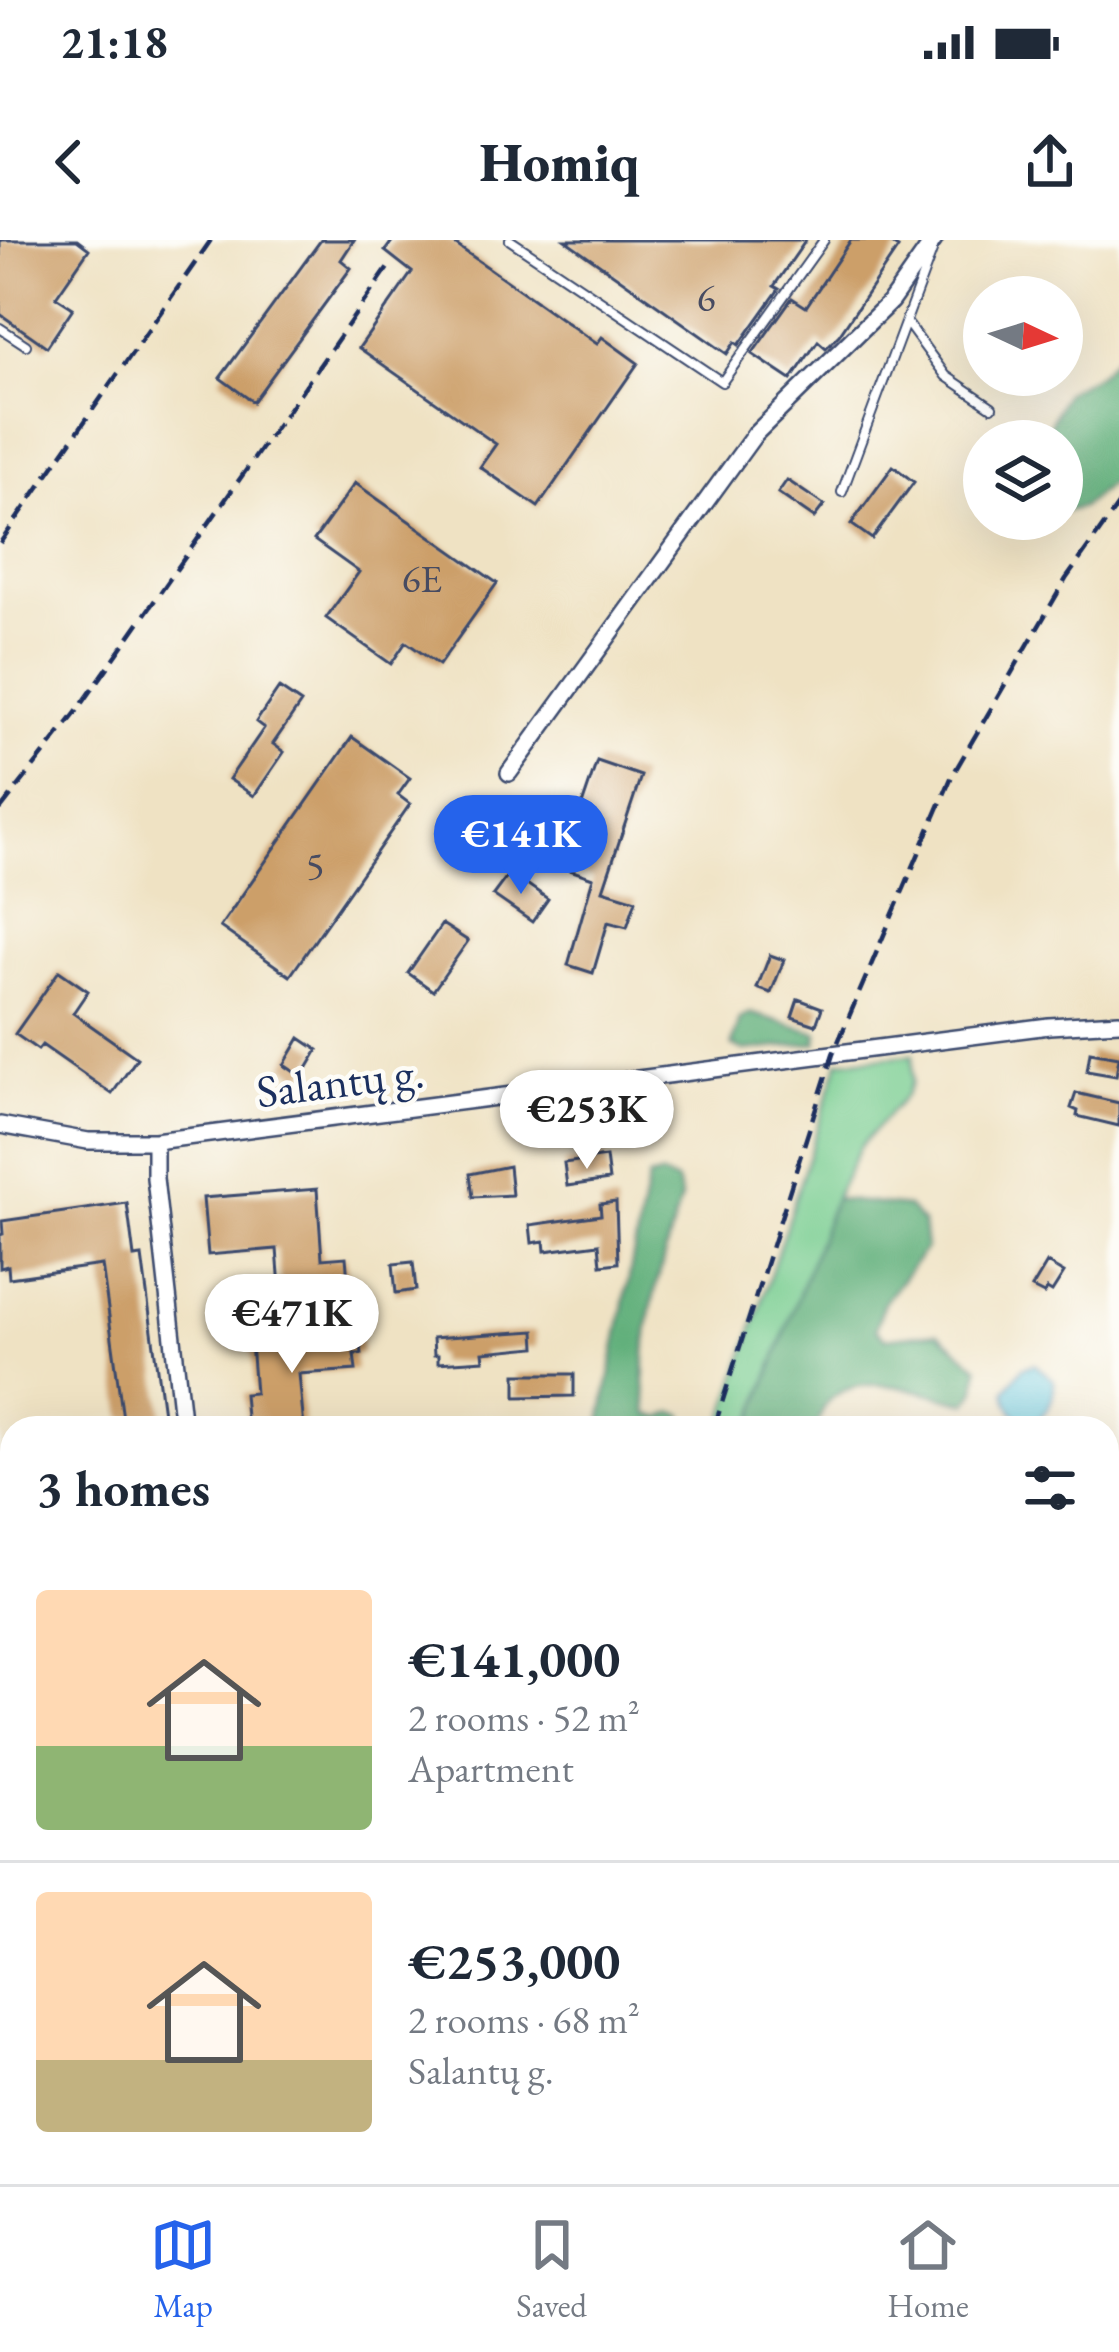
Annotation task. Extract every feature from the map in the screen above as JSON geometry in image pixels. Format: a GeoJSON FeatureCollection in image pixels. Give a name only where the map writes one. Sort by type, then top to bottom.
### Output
{"type":"FeatureCollection","features":[{"type":"Feature","properties":{"kind":"street"},"geometry":{"type":"LineString","coordinates":[[509,773],[755,434],[890,302],[935,240]]}},
{"type":"Feature","properties":{"kind":"street","name":"Salantų g."},"geometry":{"type":"LineString","coordinates":[[0,1125],[88,1141],[155,1141],[1049,1026],[1119,1022]]}},
{"type":"Feature","properties":{"kind":"street"},"geometry":{"type":"LineString","coordinates":[[155,1141],[182,1416]]}},
{"type":"Feature","properties":{"kind":"lane"},"geometry":{"type":"LineString","coordinates":[[510,240],[722,382],[824,240]]}},
{"type":"Feature","properties":{"kind":"lane"},"geometry":{"type":"LineString","coordinates":[[842,491],[935,240]]}},
{"type":"Feature","properties":{"kind":"lane"},"geometry":{"type":"LineString","coordinates":[[906,322],[946,376],[992,407]]}},
{"type":"Feature","properties":{"kind":"lane"},"geometry":{"type":"LineString","coordinates":[[0,328],[26,345]]}},
{"type":"Feature","properties":{"kind":"green space"},"geometry":{"type":"Polygon","coordinates":[[[1119,352],[1119,476],[1083,506],[1083,420],[1052,420],[1063,396],[1083,396],[1083,382],[1100,373],[1119,352]]]}},
{"type":"Feature","properties":{"kind":"green space"},"geometry":{"type":"Polygon","coordinates":[[[750,1013],[818,1033],[817,1043],[744,1051],[732,1045],[740,1019],[750,1013]]]}},
{"type":"Feature","properties":{"kind":"green space"},"geometry":{"type":"Polygon","coordinates":[[[913,1055],[912,1082],[860,1146],[834,1200],[754,1416],[725,1416],[839,1061],[913,1055]]]}},
{"type":"Feature","properties":{"kind":"green space"},"geometry":{"type":"Polygon","coordinates":[[[661,1175],[677,1182],[681,1198],[647,1332],[645,1387],[649,1414],[655,1416],[602,1416],[648,1178],[661,1175]]]}},
{"type":"Feature","properties":{"kind":"green space"},"geometry":{"type":"Polygon","coordinates":[[[834,1199],[908,1207],[923,1223],[926,1248],[883,1304],[876,1329],[885,1338],[938,1332],[979,1367],[976,1390],[968,1403],[896,1386],[859,1386],[828,1402],[820,1416],[754,1416],[834,1199]]]}},
{"type":"Feature","properties":{"kind":"water"},"geometry":{"type":"Polygon","coordinates":[[[1034,1364],[1054,1380],[1052,1400],[1040,1416],[1018,1416],[1008,1401],[1006,1390],[1022,1368],[1034,1364]]]}},
{"type":"Feature","properties":{"kind":"building"},"geometry":{"type":"Polygon","coordinates":[[[0,240],[77,240],[89,249],[56,297],[73,308],[47,347],[0,314],[0,240]]]}},
{"type":"Feature","properties":{"kind":"building"},"geometry":{"type":"Polygon","coordinates":[[[321,240],[354,240],[341,260],[351,268],[253,402],[220,378],[321,240]]]}},
{"type":"Feature","properties":{"kind":"building"},"geometry":{"type":"Polygon","coordinates":[[[393,240],[449,240],[597,344],[602,337],[638,363],[538,507],[480,467],[496,444],[359,348],[412,272],[385,251],[393,240]]]}},
{"type":"Feature","properties":{"kind":"building"},"geometry":{"type":"Polygon","coordinates":[[[565,240],[806,240],[774,286],[779,289],[739,345],[735,342],[727,354],[565,240]]]}},
{"type":"Feature","properties":{"kind":"building"},"geometry":{"type":"Polygon","coordinates":[[[851,240],[886,240],[898,248],[839,335],[826,348],[818,341],[791,380],[752,354],[792,298],[806,307],[851,240]]]}},
{"type":"Feature","properties":{"kind":"building"},"geometry":{"type":"Polygon","coordinates":[[[893,466],[914,482],[872,539],[851,524],[893,466]]]}},
{"type":"Feature","properties":{"kind":"building"},"geometry":{"type":"Polygon","coordinates":[[[787,480],[824,505],[814,518],[778,493],[787,480]]]}},
{"type":"Feature","properties":{"kind":"building"},"geometry":{"type":"Polygon","coordinates":[[[355,483],[497,583],[439,665],[406,642],[391,664],[326,618],[359,572],[314,540],[355,483]]]}},
{"type":"Feature","properties":{"kind":"building"},"geometry":{"type":"Polygon","coordinates":[[[279,688],[301,703],[273,744],[284,752],[254,796],[229,779],[264,728],[256,722],[279,688]]]}},
{"type":"Feature","properties":{"kind":"building"},"geometry":{"type":"Polygon","coordinates":[[[352,737],[410,778],[398,795],[410,804],[290,976],[220,927],[352,737]]]}},
{"type":"Feature","properties":{"kind":"building"},"geometry":{"type":"Polygon","coordinates":[[[597,761],[641,776],[603,890],[636,900],[627,927],[608,922],[593,973],[568,965],[593,878],[561,867],[597,761]]]}},
{"type":"Feature","properties":{"kind":"building"},"geometry":{"type":"Polygon","coordinates":[[[510,872],[548,899],[532,922],[493,895],[510,872]]]}},
{"type":"Feature","properties":{"kind":"building"},"geometry":{"type":"Polygon","coordinates":[[[442,924],[468,941],[433,991],[408,973],[442,924]]]}},
{"type":"Feature","properties":{"kind":"building"},"geometry":{"type":"Polygon","coordinates":[[[770,955],[784,960],[771,993],[757,988],[770,955]]]}},
{"type":"Feature","properties":{"kind":"building"},"geometry":{"type":"Polygon","coordinates":[[[59,971],[88,991],[73,1013],[137,1058],[112,1094],[42,1045],[38,1050],[15,1034],[59,971]]]}},
{"type":"Feature","properties":{"kind":"building"},"geometry":{"type":"Polygon","coordinates":[[[798,999],[822,1008],[816,1025],[792,1017],[798,999]]]}},
{"type":"Feature","properties":{"kind":"building"},"geometry":{"type":"Polygon","coordinates":[[[300,1038],[318,1050],[302,1077],[284,1065],[300,1038]]]}},
{"type":"Feature","properties":{"kind":"building"},"geometry":{"type":"Polygon","coordinates":[[[1090,1052],[1119,1057],[1116,1076],[1087,1071],[1090,1052]]]}},
{"type":"Feature","properties":{"kind":"building"},"geometry":{"type":"Polygon","coordinates":[[[1076,1093],[1119,1103],[1119,1126],[1077,1116],[1078,1111],[1071,1108],[1076,1093]]]}},
{"type":"Feature","properties":{"kind":"building"},"geometry":{"type":"Polygon","coordinates":[[[606,1157],[609,1180],[567,1186],[564,1163],[606,1157]]]}},
{"type":"Feature","properties":{"kind":"building"},"geometry":{"type":"Polygon","coordinates":[[[509,1166],[512,1195],[473,1197],[470,1174],[509,1166]]]}},
{"type":"Feature","properties":{"kind":"building"},"geometry":{"type":"Polygon","coordinates":[[[317,1189],[322,1259],[346,1257],[348,1281],[280,1287],[277,1249],[208,1255],[203,1198],[317,1189]]]}},
{"type":"Feature","properties":{"kind":"building"},"geometry":{"type":"Polygon","coordinates":[[[616,1202],[618,1263],[601,1265],[599,1244],[545,1251],[544,1241],[532,1243],[530,1225],[601,1215],[600,1204],[616,1202]]]}},
{"type":"Feature","properties":{"kind":"building"},"geometry":{"type":"Polygon","coordinates":[[[127,1203],[134,1257],[142,1256],[163,1414],[123,1416],[102,1265],[9,1278],[8,1266],[0,1268],[2,1221],[127,1203]]]}},
{"type":"Feature","properties":{"kind":"building"},"geometry":{"type":"Polygon","coordinates":[[[413,1262],[416,1290],[396,1293],[393,1264],[413,1262]]]}},
{"type":"Feature","properties":{"kind":"building"},"geometry":{"type":"Polygon","coordinates":[[[1047,1263],[1064,1273],[1052,1292],[1047,1289],[1044,1294],[1032,1288],[1047,1263]]]}},
{"type":"Feature","properties":{"kind":"building"},"geometry":{"type":"Polygon","coordinates":[[[535,1331],[536,1347],[483,1352],[484,1360],[438,1363],[434,1355],[433,1338],[535,1331]]]}},
{"type":"Feature","properties":{"kind":"building"},"geometry":{"type":"Polygon","coordinates":[[[360,1335],[362,1354],[354,1354],[356,1370],[299,1374],[303,1416],[246,1416],[244,1394],[255,1393],[251,1343],[360,1335]]]}},
{"type":"Feature","properties":{"kind":"building"},"geometry":{"type":"Polygon","coordinates":[[[516,1374],[574,1374],[574,1396],[516,1397],[516,1374]]]}},
{"type":"Feature","properties":{"kind":"railway"},"geometry":{"type":"LineString","coordinates":[[0,543],[211,240]]}},
{"type":"Feature","properties":{"kind":"railway"},"geometry":{"type":"LineString","coordinates":[[0,810],[75,714],[392,262]]}},
{"type":"Feature","properties":{"kind":"railway"},"geometry":{"type":"LineString","coordinates":[[718,1416],[833,1054],[952,776],[1066,579],[1119,504]]}}]}
